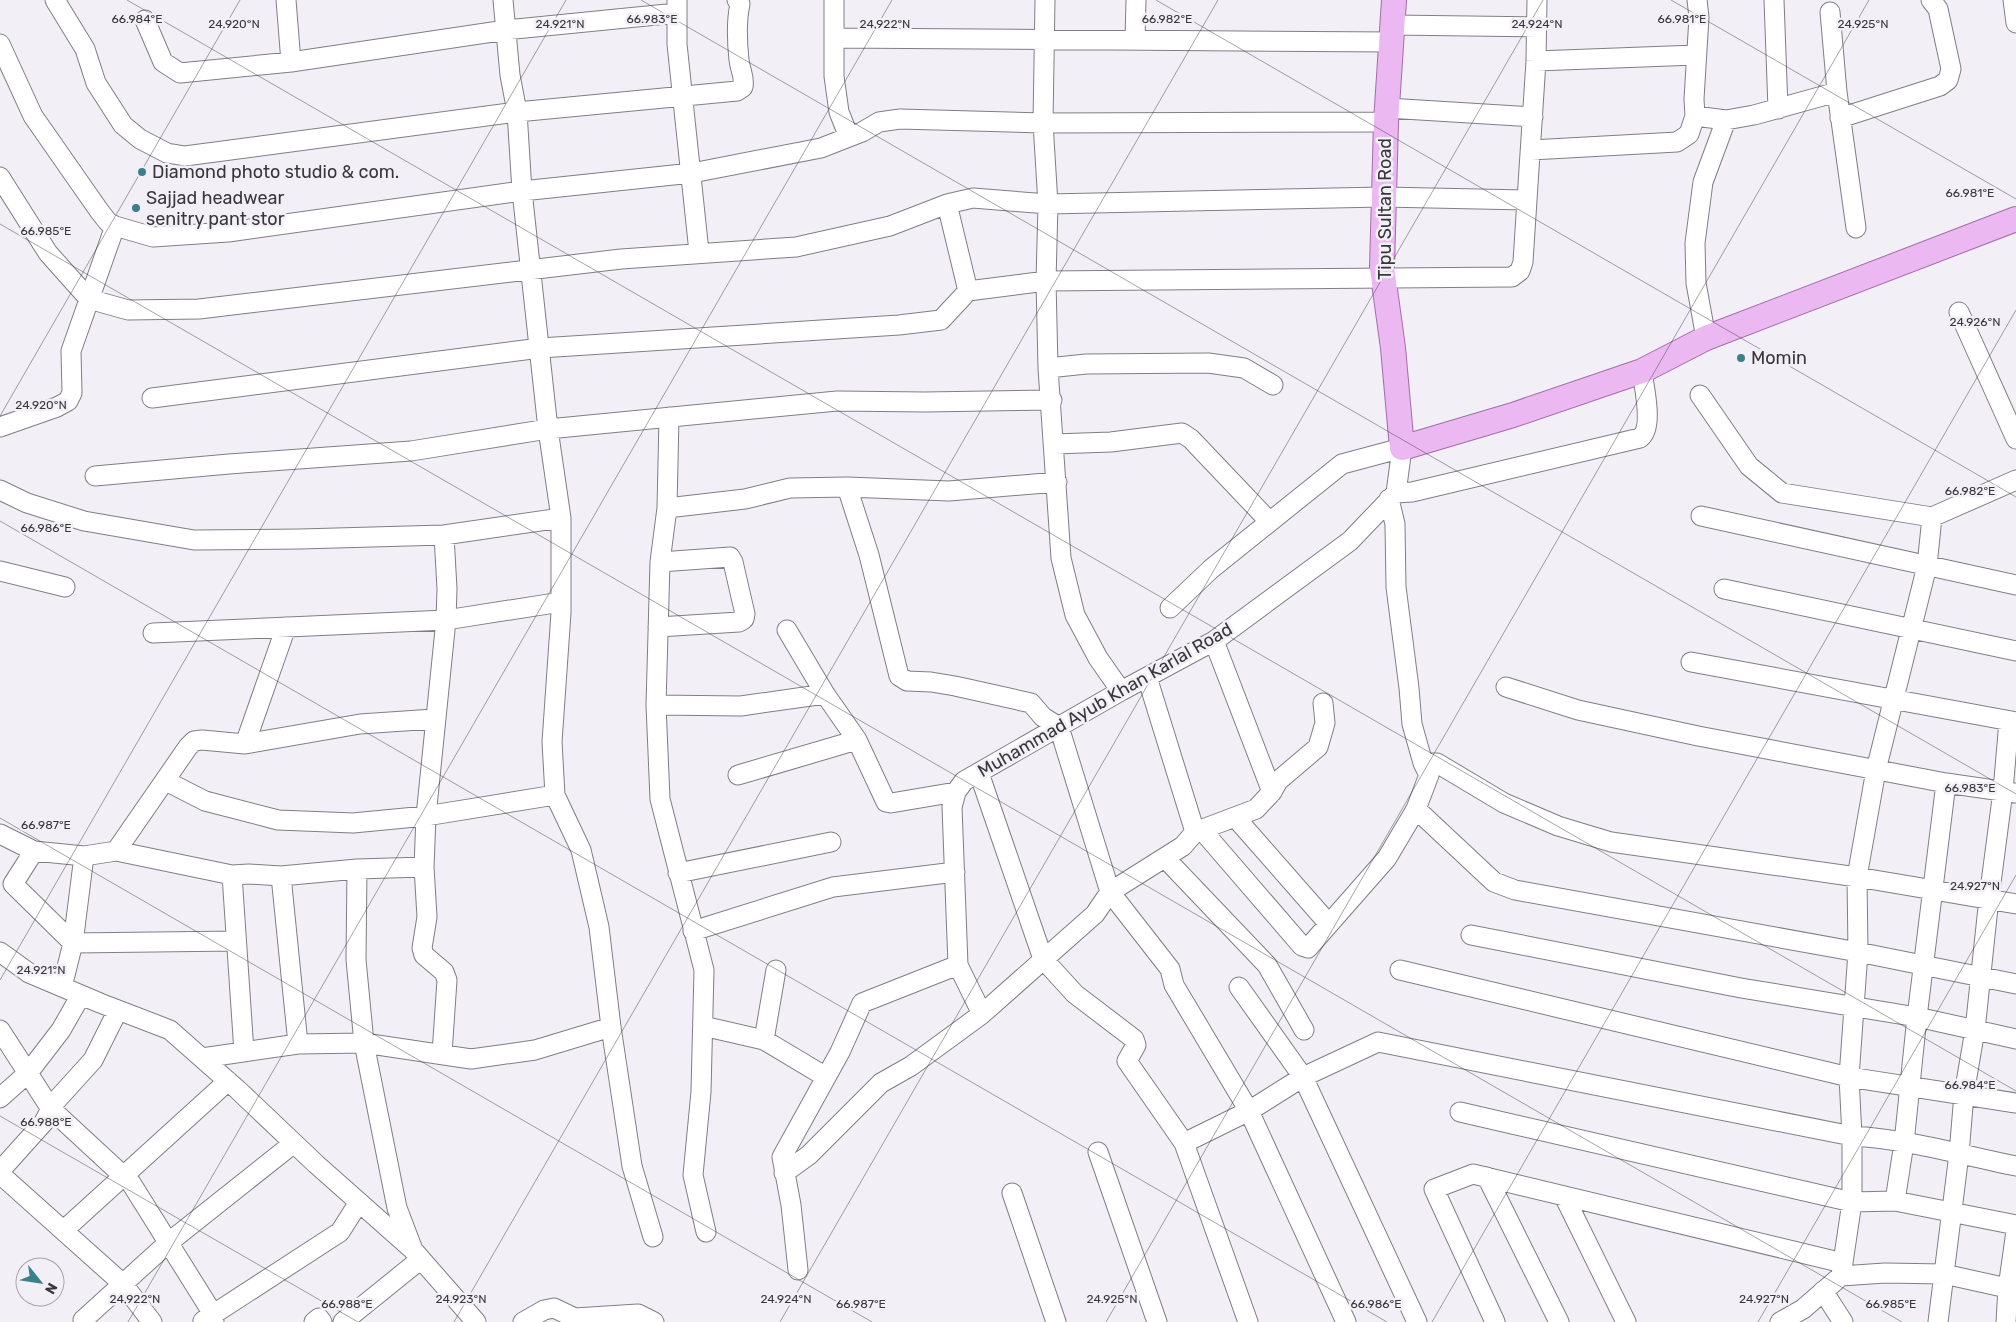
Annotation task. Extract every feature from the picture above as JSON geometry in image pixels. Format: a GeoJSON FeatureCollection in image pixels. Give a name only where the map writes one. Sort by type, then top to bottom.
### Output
{"type":"FeatureCollection","features":[{"type":"Feature","properties":{"kind":"main road","name":"Tipu Sultan Road"},"geometry":{"type":"LineString","coordinates":[[1394,0],[1386,115],[1382,268],[1393,348],[1402,448]]}},
{"type":"Feature","properties":{"kind":"main road"},"geometry":{"type":"LineString","coordinates":[[1402,448],[1513,416],[1642,371],[1706,338],[2016,219]]}},
{"type":"Feature","properties":{"kind":"street"},"geometry":{"type":"LineString","coordinates":[[55,0],[85,49],[96,83],[123,125],[167,154],[185,156],[517,112],[737,91],[743,87],[745,80],[739,63],[737,18],[740,4],[737,0]]}},
{"type":"Feature","properties":{"kind":"street"},"geometry":{"type":"LineString","coordinates":[[286,0],[291,62]]}},
{"type":"Feature","properties":{"kind":"street"},"geometry":{"type":"LineString","coordinates":[[504,0],[510,75],[517,112],[522,191],[548,429],[561,518],[561,602],[552,742],[555,795],[581,850],[599,927],[611,1027],[632,1166],[653,1237]]}},
{"type":"Feature","properties":{"kind":"street"},"geometry":{"type":"LineString","coordinates":[[834,0],[834,76],[839,112],[849,137]]}},
{"type":"Feature","properties":{"kind":"street"},"geometry":{"type":"LineString","coordinates":[[1044,0],[1043,123],[1048,204],[1046,281],[1048,368],[1052,400],[1061,558],[1075,615],[1098,658],[1121,691]]}},
{"type":"Feature","properties":{"kind":"street"},"geometry":{"type":"LineString","coordinates":[[1135,40],[1136,0]]}},
{"type":"Feature","properties":{"kind":"street"},"geometry":{"type":"LineString","coordinates":[[152,398],[540,348],[899,325],[940,320],[968,291],[1046,281],[1512,277],[1520,270],[1523,262],[1536,61],[1537,0]]}},
{"type":"Feature","properties":{"kind":"street"},"geometry":{"type":"LineString","coordinates":[[1531,150],[1678,142],[1688,134],[1695,116],[1698,0]]}},
{"type":"Feature","properties":{"kind":"street"},"geometry":{"type":"LineString","coordinates":[[1774,0],[1778,108]]}},
{"type":"Feature","properties":{"kind":"street"},"geometry":{"type":"LineString","coordinates":[[1840,118],[1940,86],[1948,80],[1951,69],[1938,9],[1931,0]]}},
{"type":"Feature","properties":{"kind":"street"},"geometry":{"type":"LineString","coordinates":[[2013,0],[2016,24]]}},
{"type":"Feature","properties":{"kind":"street"},"geometry":{"type":"LineString","coordinates":[[146,20],[163,62],[180,73],[291,62],[677,6],[677,44],[699,252]]}},
{"type":"Feature","properties":{"kind":"street"},"geometry":{"type":"LineString","coordinates":[[1830,12],[1840,118],[1856,228]]}},
{"type":"Feature","properties":{"kind":"street"},"geometry":{"type":"LineString","coordinates":[[834,38],[1135,40],[1392,34],[1537,27]]}},
{"type":"Feature","properties":{"kind":"street"},"geometry":{"type":"LineString","coordinates":[[0,44],[33,116],[100,212],[108,222],[115,226],[153,237],[228,232],[522,191],[692,172],[821,148],[879,122],[900,119],[1043,123],[1386,115],[1533,116]]}},
{"type":"Feature","properties":{"kind":"street"},"geometry":{"type":"LineString","coordinates":[[1536,61],[1696,55]]}},
{"type":"Feature","properties":{"kind":"street"},"geometry":{"type":"LineString","coordinates":[[1695,116],[1726,120],[1754,115],[1837,92]]}},
{"type":"Feature","properties":{"kind":"street"},"geometry":{"type":"LineString","coordinates":[[1706,338],[1696,283],[1695,243],[1703,182],[1726,120]]}},
{"type":"Feature","properties":{"kind":"street"},"geometry":{"type":"LineString","coordinates":[[0,177],[6,199],[48,253],[89,299],[128,310],[199,308],[531,269],[699,252],[796,247],[890,226],[947,204],[973,198],[1048,204],[1383,197],[1527,200]]}},
{"type":"Feature","properties":{"kind":"street"},"geometry":{"type":"LineString","coordinates":[[947,204],[968,291]]}},
{"type":"Feature","properties":{"kind":"street"},"geometry":{"type":"LineString","coordinates":[[0,427],[57,407],[68,401],[72,393],[71,350],[115,226]]}},
{"type":"Feature","properties":{"kind":"street"},"geometry":{"type":"LineString","coordinates":[[1960,312],[2016,438]]}},
{"type":"Feature","properties":{"kind":"street"},"geometry":{"type":"LineString","coordinates":[[1048,368],[1086,364],[1208,363],[1244,368],[1273,385]]}},
{"type":"Feature","properties":{"kind":"street"},"geometry":{"type":"LineString","coordinates":[[1393,496],[1640,438],[1648,424],[1642,371]]}},
{"type":"Feature","properties":{"kind":"street"},"geometry":{"type":"LineString","coordinates":[[1700,396],[1749,466],[1782,493],[1932,517],[2016,480]]}},
{"type":"Feature","properties":{"kind":"street"},"geometry":{"type":"LineString","coordinates":[[95,476],[411,451],[548,429],[837,401],[1052,400]]}},
{"type":"Feature","properties":{"kind":"street"},"geometry":{"type":"LineString","coordinates":[[669,417],[667,508],[660,562],[656,705],[660,798],[704,970],[701,1092],[693,1175],[706,1232]]}},
{"type":"Feature","properties":{"kind":"street"},"geometry":{"type":"LineString","coordinates":[[1054,444],[1112,442],[1182,433],[1191,439],[1269,522]]}},
{"type":"Feature","properties":{"kind":"street"},"geometry":{"type":"LineString","coordinates":[[1147,677],[1198,831],[1305,948],[1308,948],[1387,858],[1416,809],[1429,775],[1423,763],[1412,724],[1396,587],[1393,496],[1402,448],[1342,464],[1211,569],[1170,608]]}},
{"type":"Feature","properties":{"kind":"street"},"geometry":{"type":"LineString","coordinates":[[667,508],[745,499],[790,488],[847,487],[949,491],[1057,482]]}},
{"type":"Feature","properties":{"kind":"street"},"geometry":{"type":"LineString","coordinates":[[847,487],[869,555],[898,676],[907,681],[955,686],[1031,703],[1042,717],[1059,727],[1110,892],[1170,969],[1174,985],[1249,1112],[1346,1322]]}},
{"type":"Feature","properties":{"kind":"street"},"geometry":{"type":"LineString","coordinates":[[0,490],[27,503],[84,521],[194,540],[300,540],[444,535],[561,518]]}},
{"type":"Feature","properties":{"kind":"street","name":"Muhammad Ayub Khan Karlal Road"},"geometry":{"type":"LineString","coordinates":[[956,792],[964,781],[1121,691],[1214,641],[1350,541],[1393,496]]}},
{"type":"Feature","properties":{"kind":"street"},"geometry":{"type":"LineString","coordinates":[[1701,516],[2016,585]]}},
{"type":"Feature","properties":{"kind":"street"},"geometry":{"type":"LineString","coordinates":[[1780,1322],[1804,1309],[1842,1269],[1852,1202],[1852,1136],[1849,1077],[1858,952],[1857,877],[1876,770],[1927,566],[1932,517]]}},
{"type":"Feature","properties":{"kind":"street"},"geometry":{"type":"LineString","coordinates":[[442,1054],[446,980],[444,972],[424,955],[422,948],[427,917],[424,867],[426,816],[434,719],[446,620],[447,589],[444,535]]}},
{"type":"Feature","properties":{"kind":"street"},"geometry":{"type":"LineString","coordinates":[[658,627],[739,622],[744,619],[745,614],[733,562],[730,557],[660,562]]}},
{"type":"Feature","properties":{"kind":"street"},"geometry":{"type":"LineString","coordinates":[[0,571],[65,586]]}},
{"type":"Feature","properties":{"kind":"street"},"geometry":{"type":"LineString","coordinates":[[1724,590],[2016,651]]}},
{"type":"Feature","properties":{"kind":"street"},"geometry":{"type":"LineString","coordinates":[[153,633],[446,620],[561,602]]}},
{"type":"Feature","properties":{"kind":"street"},"geometry":{"type":"LineString","coordinates":[[245,744],[286,627]]}},
{"type":"Feature","properties":{"kind":"street"},"geometry":{"type":"LineString","coordinates":[[787,630],[825,694],[857,740],[886,802],[891,803],[956,792],[952,807],[958,965],[982,1014]]}},
{"type":"Feature","properties":{"kind":"street"},"geometry":{"type":"LineString","coordinates":[[1214,641],[1272,792]]}},
{"type":"Feature","properties":{"kind":"street"},"geometry":{"type":"LineString","coordinates":[[1691,662],[2013,721],[2010,792],[1989,898],[1975,1030],[1964,1094],[1959,1154],[1938,1322]]}},
{"type":"Feature","properties":{"kind":"street"},"geometry":{"type":"LineString","coordinates":[[1506,687],[1578,710],[1698,736],[1946,784],[2010,792]]}},
{"type":"Feature","properties":{"kind":"street"},"geometry":{"type":"LineString","coordinates":[[656,705],[741,706],[825,694]]}},
{"type":"Feature","properties":{"kind":"street"},"geometry":{"type":"LineString","coordinates":[[784,1173],[809,1154],[880,1083],[911,1066],[982,1014],[1095,914],[1110,892],[1182,846],[1198,831],[1256,809],[1272,792],[1278,781],[1318,747],[1325,723],[1322,703]]}},
{"type":"Feature","properties":{"kind":"street"},"geometry":{"type":"LineString","coordinates":[[116,851],[194,741],[245,744],[360,724],[434,719]]}},
{"type":"Feature","properties":{"kind":"street"},"geometry":{"type":"LineString","coordinates":[[738,775],[857,740]]}},
{"type":"Feature","properties":{"kind":"street"},"geometry":{"type":"LineString","coordinates":[[1423,763],[1437,763],[1504,803],[1558,826],[1611,842],[1857,877],[2016,904]]}},
{"type":"Feature","properties":{"kind":"street"},"geometry":{"type":"LineString","coordinates":[[979,773],[1043,959],[1075,994],[1134,1039],[1136,1045],[1127,1061],[1184,1143],[1248,1322]]}},
{"type":"Feature","properties":{"kind":"street"},"geometry":{"type":"LineString","coordinates":[[166,781],[205,801],[278,820],[353,822],[426,816],[555,795]]}},
{"type":"Feature","properties":{"kind":"street"},"geometry":{"type":"LineString","coordinates":[[1894,1201],[1904,1143],[1923,965],[1946,784]]}},
{"type":"Feature","properties":{"kind":"street"},"geometry":{"type":"LineString","coordinates":[[1416,809],[1494,882],[1515,890],[1858,952],[2016,984]]}},
{"type":"Feature","properties":{"kind":"street"},"geometry":{"type":"LineString","coordinates":[[1235,817],[1328,924]]}},
{"type":"Feature","properties":{"kind":"street"},"geometry":{"type":"LineString","coordinates":[[0,834],[34,851],[84,856],[116,851],[232,875],[281,876],[357,869],[424,867]]}},
{"type":"Feature","properties":{"kind":"street"},"geometry":{"type":"LineString","coordinates":[[678,873],[831,842]]}},
{"type":"Feature","properties":{"kind":"street"},"geometry":{"type":"LineString","coordinates":[[34,851],[13,884],[73,943],[236,941]]}},
{"type":"Feature","properties":{"kind":"street"},"geometry":{"type":"LineString","coordinates":[[62,987],[73,943],[84,856]]}},
{"type":"Feature","properties":{"kind":"street"},"geometry":{"type":"LineString","coordinates":[[1164,858],[1267,964],[1304,1030]]}},
{"type":"Feature","properties":{"kind":"street"},"geometry":{"type":"LineString","coordinates":[[357,869],[356,960],[364,1043],[397,1208],[417,1254]]}},
{"type":"Feature","properties":{"kind":"street"},"geometry":{"type":"LineString","coordinates":[[693,932],[833,887],[955,872]]}},
{"type":"Feature","properties":{"kind":"street"},"geometry":{"type":"LineString","coordinates":[[232,875],[244,1052]]}},
{"type":"Feature","properties":{"kind":"street"},"geometry":{"type":"LineString","coordinates":[[281,876],[298,1044]]}},
{"type":"Feature","properties":{"kind":"street"},"geometry":{"type":"LineString","coordinates":[[1471,935],[1741,988],[1917,1017],[2016,1040]]}},
{"type":"Feature","properties":{"kind":"street"},"geometry":{"type":"LineString","coordinates":[[0,952],[29,973],[170,1030],[417,1254],[476,1322]]}},
{"type":"Feature","properties":{"kind":"street"},"geometry":{"type":"LineString","coordinates":[[798,1270],[791,1205],[782,1157],[826,1077],[862,1003],[958,965]]}},
{"type":"Feature","properties":{"kind":"street"},"geometry":{"type":"LineString","coordinates":[[764,1040],[776,970]]}},
{"type":"Feature","properties":{"kind":"street"},"geometry":{"type":"LineString","coordinates":[[1400,970],[1849,1077],[2016,1103]]}},
{"type":"Feature","properties":{"kind":"street"},"geometry":{"type":"LineString","coordinates":[[1238,987],[1303,1077],[1417,1322]]}},
{"type":"Feature","properties":{"kind":"street"},"geometry":{"type":"LineString","coordinates":[[0,1098],[28,1073],[61,1030],[81,995]]}},
{"type":"Feature","properties":{"kind":"street"},"geometry":{"type":"LineString","coordinates":[[118,1010],[93,1060],[51,1109],[44,1122],[0,1173],[123,1284],[152,1322]]}},
{"type":"Feature","properties":{"kind":"street"},"geometry":{"type":"LineString","coordinates":[[703,1026],[764,1040],[826,1077]]}},
{"type":"Feature","properties":{"kind":"street"},"geometry":{"type":"LineString","coordinates":[[202,1058],[298,1044],[364,1043],[471,1059],[535,1050],[611,1027]]}},
{"type":"Feature","properties":{"kind":"street"},"geometry":{"type":"LineString","coordinates":[[0,1030],[51,1109],[131,1183],[168,1243],[210,1319],[340,1232],[359,1202]]}},
{"type":"Feature","properties":{"kind":"street"},"geometry":{"type":"LineString","coordinates":[[1184,1143],[1249,1112],[1303,1077],[1378,1042],[1852,1136],[1873,1137],[2016,1166]]}},
{"type":"Feature","properties":{"kind":"street"},"geometry":{"type":"LineString","coordinates":[[64,1230],[228,1081]]}},
{"type":"Feature","properties":{"kind":"street"},"geometry":{"type":"LineString","coordinates":[[1460,1112],[1852,1202],[1894,1201],[2016,1226]]}},
{"type":"Feature","properties":{"kind":"street"},"geometry":{"type":"LineString","coordinates":[[86,1322],[84,1320],[168,1243],[294,1143]]}},
{"type":"Feature","properties":{"kind":"street"},"geometry":{"type":"LineString","coordinates":[[1098,1152],[1158,1322]]}},
{"type":"Feature","properties":{"kind":"street"},"geometry":{"type":"LineString","coordinates":[[1495,1322],[1434,1189],[1472,1174],[1564,1196],[1842,1269],[1885,1273],[1944,1274],[2012,1289]]}},
{"type":"Feature","properties":{"kind":"street"},"geometry":{"type":"LineString","coordinates":[[1487,1177],[1559,1322]]}},
{"type":"Feature","properties":{"kind":"street"},"geometry":{"type":"LineString","coordinates":[[1012,1193],[1056,1322]]}},
{"type":"Feature","properties":{"kind":"street"},"geometry":{"type":"LineString","coordinates":[[1564,1196],[1626,1322]]}},
{"type":"Feature","properties":{"kind":"street"},"geometry":{"type":"LineString","coordinates":[[2006,1322],[2012,1289],[2016,1231]]}},
{"type":"Feature","properties":{"kind":"street"},"geometry":{"type":"LineString","coordinates":[[343,1322],[417,1254]]}},
{"type":"Feature","properties":{"kind":"street"},"geometry":{"type":"LineString","coordinates":[[1823,1291],[1843,1322]]}},
{"type":"Feature","properties":{"kind":"street"},"geometry":{"type":"LineString","coordinates":[[523,1322],[544,1310],[554,1308],[575,1318],[638,1314],[654,1322]]}},
{"type":"Feature","properties":{"kind":"street"},"geometry":{"type":"LineString","coordinates":[[314,1322],[319,1318],[322,1322]]}},
{"type":"Feature","properties":{"kind":"place","name":"Diamond photo studio & com."},"geometry":{"type":"Point","coordinates":[142,172]}},
{"type":"Feature","properties":{"kind":"place","name":"Sajjad headwear senitry pant stor"},"geometry":{"type":"Point","coordinates":[136,208]}},
{"type":"Feature","properties":{"kind":"place","name":"Momin"},"geometry":{"type":"Point","coordinates":[1741,358]}}]}
